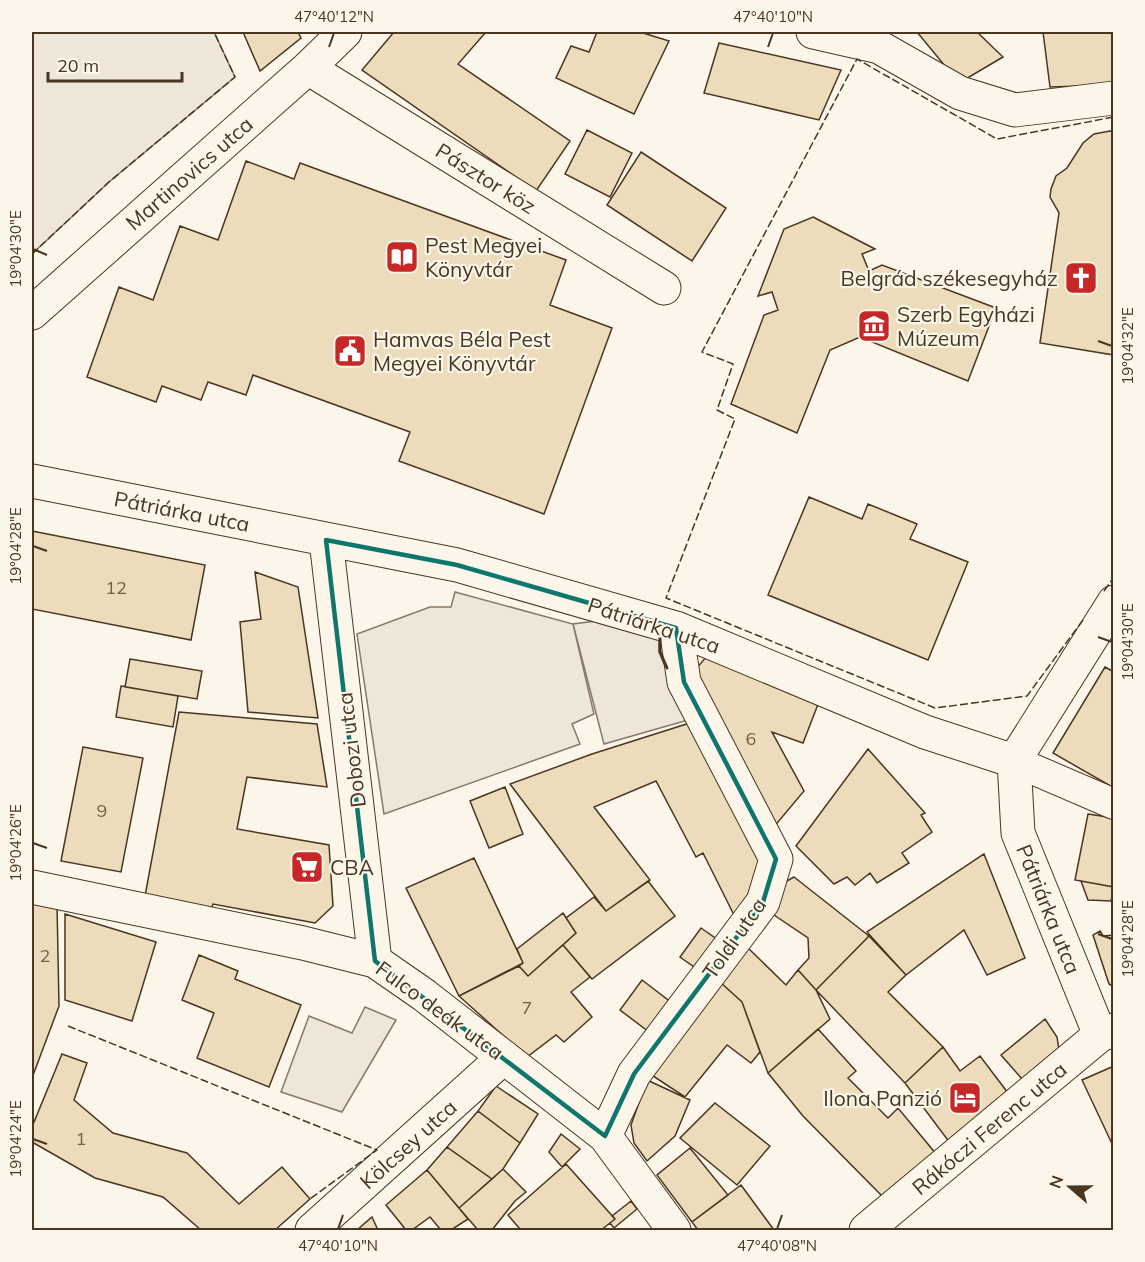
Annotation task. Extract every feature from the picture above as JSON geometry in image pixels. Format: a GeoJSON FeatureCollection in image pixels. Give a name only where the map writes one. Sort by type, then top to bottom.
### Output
{"type":"FeatureCollection","features":[{"type":"Feature","properties":{"kind":"street","name":"Martinovics utca"},"geometry":{"type":"LineString","coordinates":[[32,314],[308,68],[345,32]]}},
{"type":"Feature","properties":{"kind":"street"},"geometry":{"type":"LineString","coordinates":[[813,32],[879,47],[960,93],[1015,110],[1113,98]]}},
{"type":"Feature","properties":{"kind":"street","name":"Pásztor köz"},"geometry":{"type":"LineString","coordinates":[[308,68],[664,288]]}},
{"type":"Feature","properties":{"kind":"street","name":"Pátriárka utca"},"geometry":{"type":"LineString","coordinates":[[32,481],[458,565],[676,628],[925,732],[1014,761],[1018,833],[1107,1033]]}},
{"type":"Feature","properties":{"kind":"street","name":"Dobozi utca"},"geometry":{"type":"LineString","coordinates":[[326,540],[375,961]]}},
{"type":"Feature","properties":{"kind":"street"},"geometry":{"type":"LineString","coordinates":[[1113,602],[1014,761],[1113,804]]}},
{"type":"Feature","properties":{"kind":"street","name":"Toldi utca"},"geometry":{"type":"LineString","coordinates":[[605,1136],[634,1074],[763,902],[776,859],[684,682],[676,628]]}},
{"type":"Feature","properties":{"kind":"street","name":"Fulco deák utca"},"geometry":{"type":"LineString","coordinates":[[32,887],[303,943],[375,961],[605,1136],[674,1230]]}},
{"type":"Feature","properties":{"kind":"street","name":"Rákóczi Ferenc utca"},"geometry":{"type":"LineString","coordinates":[[866,1230],[1107,1033]]}},
{"type":"Feature","properties":{"kind":"street","name":"Kölcsey utca"},"geometry":{"type":"LineString","coordinates":[[322,1227],[504,1057]]}},
{"type":"Feature","properties":{"kind":"highlighted area"},"geometry":{"type":"Polygon","coordinates":[[[326,540],[457,565],[676,628],[684,682],[776,859],[763,902],[634,1074],[605,1136],[375,961],[326,540]]]}},
{"type":"Feature","properties":{"kind":"shaded area"},"geometry":{"type":"Polygon","coordinates":[[[32,32],[214,32],[235,77],[109,182],[32,254],[32,32]]]}},
{"type":"Feature","properties":{"kind":"shaded area"},"geometry":{"type":"Polygon","coordinates":[[[455,592],[573,624],[594,714],[572,724],[580,744],[384,814],[357,634],[430,607],[451,607],[455,592]]]}},
{"type":"Feature","properties":{"kind":"shaded area"},"geometry":{"type":"Polygon","coordinates":[[[604,620],[659,635],[659,652],[688,720],[604,744],[573,624],[604,620]]]}},
{"type":"Feature","properties":{"kind":"shaded area"},"geometry":{"type":"Polygon","coordinates":[[[365,1007],[396,1020],[342,1112],[281,1092],[309,1016],[352,1033],[365,1007]]]}},
{"type":"Feature","properties":{"kind":"building"},"geometry":{"type":"Polygon","coordinates":[[[243,32],[298,32],[301,38],[260,71],[243,32]]]}},
{"type":"Feature","properties":{"kind":"building"},"geometry":{"type":"Polygon","coordinates":[[[394,32],[486,32],[458,64],[570,141],[536,191],[362,70],[394,32]]]}},
{"type":"Feature","properties":{"kind":"building"},"geometry":{"type":"Polygon","coordinates":[[[597,32],[640,32],[669,41],[634,114],[556,78],[571,46],[589,52],[597,32]]]}},
{"type":"Feature","properties":{"kind":"building"},"geometry":{"type":"Polygon","coordinates":[[[917,32],[977,32],[1003,57],[959,83],[917,32]]]}},
{"type":"Feature","properties":{"kind":"building"},"geometry":{"type":"Polygon","coordinates":[[[1043,32],[1114,32],[1114,85],[1050,87],[1043,32]]]}},
{"type":"Feature","properties":{"kind":"building"},"geometry":{"type":"Polygon","coordinates":[[[719,43],[841,70],[819,120],[704,93],[719,43]]]}},
{"type":"Feature","properties":{"kind":"building"},"geometry":{"type":"Polygon","coordinates":[[[587,130],[632,153],[610,197],[565,174],[587,130]]]}},
{"type":"Feature","properties":{"kind":"building","name":"Belgrád székesegyház"},"geometry":{"type":"Polygon","coordinates":[[[1114,132],[1114,355],[1040,343],[1059,213],[1050,197],[1051,189],[1056,176],[1067,168],[1083,143],[1094,134],[1114,132]]]}},
{"type":"Feature","properties":{"kind":"building"},"geometry":{"type":"Polygon","coordinates":[[[641,152],[726,208],[692,261],[607,205],[641,152]]]}},
{"type":"Feature","properties":{"kind":"building","name":"Hamvas Béla Pest Megyei Könyvtár"},"geometry":{"type":"Polygon","coordinates":[[[246,161],[294,179],[300,163],[566,260],[550,305],[612,328],[544,514],[399,461],[410,432],[253,375],[246,395],[208,382],[201,400],[162,386],[156,402],[87,377],[119,287],[153,300],[180,226],[218,240],[246,161]]]}},
{"type":"Feature","properties":{"kind":"building","name":"Szerb Egyházi Múzeum"},"geometry":{"type":"Polygon","coordinates":[[[813,217],[875,249],[862,254],[869,271],[882,265],[996,308],[968,381],[860,337],[830,350],[797,433],[731,404],[764,315],[778,310],[772,292],[758,296],[784,229],[813,217]]]}},
{"type":"Feature","properties":{"kind":"building"},"geometry":{"type":"Polygon","coordinates":[[[809,497],[862,519],[868,504],[917,524],[910,539],[968,562],[928,660],[768,595],[809,497]]]}},
{"type":"Feature","properties":{"kind":"building"},"geometry":{"type":"Polygon","coordinates":[[[32,531],[205,565],[191,640],[32,609],[32,531]]]}},
{"type":"Feature","properties":{"kind":"building"},"geometry":{"type":"Polygon","coordinates":[[[255,572],[298,587],[318,718],[248,712],[240,622],[261,619],[255,572]]]}},
{"type":"Feature","properties":{"kind":"building"},"geometry":{"type":"Polygon","coordinates":[[[708,655],[822,694],[803,743],[772,732],[804,791],[773,828],[693,672],[708,655]]]}},
{"type":"Feature","properties":{"kind":"building"},"geometry":{"type":"Polygon","coordinates":[[[130,659],[202,671],[197,699],[125,687],[130,659]]]}},
{"type":"Feature","properties":{"kind":"building"},"geometry":{"type":"Polygon","coordinates":[[[1105,667],[1114,672],[1114,788],[1053,753],[1105,667]]]}},
{"type":"Feature","properties":{"kind":"building"},"geometry":{"type":"Polygon","coordinates":[[[121,686],[178,696],[173,727],[116,717],[121,686]]]}},
{"type":"Feature","properties":{"kind":"building"},"geometry":{"type":"Polygon","coordinates":[[[179,712],[317,724],[327,787],[247,777],[237,829],[329,845],[333,906],[315,923],[213,904],[211,909],[145,896],[179,712]]]}},
{"type":"Feature","properties":{"kind":"building"},"geometry":{"type":"Polygon","coordinates":[[[693,722],[762,860],[753,886],[735,917],[703,853],[696,857],[656,781],[594,807],[650,880],[606,911],[510,784],[592,754],[693,722]]]}},
{"type":"Feature","properties":{"kind":"building"},"geometry":{"type":"Polygon","coordinates":[[[83,747],[143,758],[121,872],[61,861],[83,747]]]}},
{"type":"Feature","properties":{"kind":"building"},"geometry":{"type":"Polygon","coordinates":[[[868,749],[925,813],[921,815],[932,832],[902,853],[909,863],[877,883],[870,873],[855,885],[847,877],[834,884],[796,846],[868,749]]]}},
{"type":"Feature","properties":{"kind":"building"},"geometry":{"type":"Polygon","coordinates":[[[505,787],[523,834],[489,848],[470,801],[505,787]]]}},
{"type":"Feature","properties":{"kind":"building"},"geometry":{"type":"Polygon","coordinates":[[[1088,814],[1114,818],[1114,887],[1075,880],[1088,814]]]}},
{"type":"Feature","properties":{"kind":"building"},"geometry":{"type":"Polygon","coordinates":[[[984,854],[1025,958],[987,975],[964,930],[906,975],[867,932],[984,854]]]}},
{"type":"Feature","properties":{"kind":"building"},"geometry":{"type":"Polygon","coordinates":[[[474,858],[523,963],[459,996],[406,888],[474,858]]]}},
{"type":"Feature","properties":{"kind":"building"},"geometry":{"type":"Polygon","coordinates":[[[794,877],[869,936],[816,990],[798,970],[809,958],[808,938],[768,911],[771,890],[794,877]]]}},
{"type":"Feature","properties":{"kind":"building"},"geometry":{"type":"Polygon","coordinates":[[[648,881],[675,916],[592,979],[563,945],[576,933],[566,918],[594,897],[606,911],[648,881]]]}},
{"type":"Feature","properties":{"kind":"building"},"geometry":{"type":"Polygon","coordinates":[[[1081,881],[1114,887],[1111,901],[1088,900],[1081,881]]]}},
{"type":"Feature","properties":{"kind":"building"},"geometry":{"type":"Polygon","coordinates":[[[32,904],[57,904],[59,1006],[32,1078],[32,904]]]}},
{"type":"Feature","properties":{"kind":"building"},"geometry":{"type":"Polygon","coordinates":[[[563,913],[576,933],[528,976],[519,966],[523,963],[517,949],[563,913]]]}},
{"type":"Feature","properties":{"kind":"building"},"geometry":{"type":"Polygon","coordinates":[[[65,914],[156,942],[132,1021],[65,1000],[65,914]]]}},
{"type":"Feature","properties":{"kind":"building"},"geometry":{"type":"Polygon","coordinates":[[[701,928],[718,940],[697,969],[680,957],[701,928]]]}},
{"type":"Feature","properties":{"kind":"building"},"geometry":{"type":"Polygon","coordinates":[[[1100,931],[1103,936],[1114,935],[1114,987],[1109,984],[1093,935],[1100,931]]]}},
{"type":"Feature","properties":{"kind":"building"},"geometry":{"type":"Polygon","coordinates":[[[869,936],[906,975],[888,992],[943,1047],[905,1083],[816,990],[869,936]]]}},
{"type":"Feature","properties":{"kind":"building"},"geometry":{"type":"Polygon","coordinates":[[[563,945],[590,977],[571,992],[592,1017],[564,1042],[556,1035],[527,1057],[459,996],[519,966],[528,976],[563,945]]]}},
{"type":"Feature","properties":{"kind":"building"},"geometry":{"type":"Polygon","coordinates":[[[747,947],[786,985],[798,970],[816,990],[830,1019],[768,1073],[742,1002],[720,982],[747,947]]]}},
{"type":"Feature","properties":{"kind":"building"},"geometry":{"type":"Polygon","coordinates":[[[199,955],[238,971],[235,979],[301,1005],[269,1087],[197,1058],[214,1013],[182,1000],[199,955]]]}},
{"type":"Feature","properties":{"kind":"building"},"geometry":{"type":"Polygon","coordinates":[[[642,980],[672,1003],[649,1032],[620,1010],[642,980]]]}},
{"type":"Feature","properties":{"kind":"building"},"geometry":{"type":"Polygon","coordinates":[[[720,982],[742,1002],[760,1052],[751,1063],[727,1045],[685,1097],[650,1074],[720,982]]]}},
{"type":"Feature","properties":{"kind":"building"},"geometry":{"type":"Polygon","coordinates":[[[1045,1019],[1057,1037],[1059,1050],[1023,1080],[1001,1055],[1045,1019]]]}},
{"type":"Feature","properties":{"kind":"building"},"geometry":{"type":"Polygon","coordinates":[[[818,1029],[856,1071],[848,1078],[888,1118],[898,1108],[937,1155],[883,1197],[803,1116],[768,1073],[818,1029]]]}},
{"type":"Feature","properties":{"kind":"building"},"geometry":{"type":"Polygon","coordinates":[[[943,1047],[960,1071],[980,1056],[1008,1093],[950,1143],[905,1083],[943,1047]]]}},
{"type":"Feature","properties":{"kind":"building"},"geometry":{"type":"Polygon","coordinates":[[[62,1054],[87,1063],[74,1100],[113,1133],[187,1153],[239,1204],[282,1167],[310,1199],[275,1230],[201,1230],[163,1197],[95,1178],[32,1142],[32,1127],[62,1054]]]}},
{"type":"Feature","properties":{"kind":"building"},"geometry":{"type":"Polygon","coordinates":[[[1114,1066],[1114,1148],[1082,1080],[1114,1066]]]}},
{"type":"Feature","properties":{"kind":"building"},"geometry":{"type":"Polygon","coordinates":[[[647,1080],[690,1100],[675,1136],[647,1161],[634,1143],[631,1125],[647,1080]]]}},
{"type":"Feature","properties":{"kind":"building"},"geometry":{"type":"Polygon","coordinates":[[[496,1086],[538,1114],[520,1143],[478,1111],[496,1086]]]}},
{"type":"Feature","properties":{"kind":"building"},"geometry":{"type":"Polygon","coordinates":[[[715,1103],[770,1146],[737,1185],[680,1138],[715,1103]]]}},
{"type":"Feature","properties":{"kind":"building"},"geometry":{"type":"Polygon","coordinates":[[[478,1111],[520,1143],[503,1169],[492,1179],[447,1147],[478,1111]]]}},
{"type":"Feature","properties":{"kind":"building"},"geometry":{"type":"Polygon","coordinates":[[[561,1134],[580,1149],[562,1167],[549,1152],[561,1134]]]}},
{"type":"Feature","properties":{"kind":"building"},"geometry":{"type":"Polygon","coordinates":[[[447,1147],[492,1179],[459,1208],[427,1170],[447,1147]]]}},
{"type":"Feature","properties":{"kind":"building"},"geometry":{"type":"Polygon","coordinates":[[[690,1148],[728,1195],[692,1222],[657,1175],[690,1148]]]}},
{"type":"Feature","properties":{"kind":"building"},"geometry":{"type":"Polygon","coordinates":[[[566,1164],[615,1219],[601,1230],[518,1230],[520,1229],[508,1215],[566,1164]]]}},
{"type":"Feature","properties":{"kind":"building"},"geometry":{"type":"Polygon","coordinates":[[[503,1169],[526,1192],[515,1201],[492,1230],[478,1230],[459,1208],[503,1169]]]}},
{"type":"Feature","properties":{"kind":"building"},"geometry":{"type":"Polygon","coordinates":[[[427,1170],[468,1219],[451,1230],[441,1230],[430,1217],[412,1230],[406,1230],[386,1205],[427,1170]]]}},
{"type":"Feature","properties":{"kind":"building"},"geometry":{"type":"Polygon","coordinates":[[[741,1185],[774,1230],[698,1230],[692,1222],[741,1185]]]}},
{"type":"Feature","properties":{"kind":"building"},"geometry":{"type":"Polygon","coordinates":[[[631,1201],[637,1209],[614,1228],[610,1223],[615,1219],[612,1216],[631,1201]]]}},
{"type":"Feature","properties":{"kind":"building"},"geometry":{"type":"Polygon","coordinates":[[[372,1217],[378,1230],[357,1230],[372,1217]]]}},
{"type":"Feature","properties":{"kind":"fence"},"geometry":{"type":"LineString","coordinates":[[32,254],[109,182],[235,77],[214,32]]}},
{"type":"Feature","properties":{"kind":"fence"},"geometry":{"type":"LineString","coordinates":[[1083,620],[1027,696],[935,708],[666,598],[735,419],[717,410],[733,364],[702,352],[857,59],[997,139],[1114,117]]}},
{"type":"Feature","properties":{"kind":"fence"},"geometry":{"type":"LineString","coordinates":[[1104,591],[1114,577]]}},
{"type":"Feature","properties":{"kind":"fence"},"geometry":{"type":"LineString","coordinates":[[68,1026],[377,1150],[310,1199]]}},
{"type":"Feature","properties":{"kind":"wall"},"geometry":{"type":"LineString","coordinates":[[660,636],[660,652],[667,668]]}},
{"type":"Feature","properties":{"kind":"place","name":"Pest Megyei Könyvtár"},"geometry":{"type":"Point","coordinates":[402,257]}},
{"type":"Feature","properties":{"kind":"place","name":"Belgrád székesegyház"},"geometry":{"type":"Point","coordinates":[1081,278]}},
{"type":"Feature","properties":{"kind":"place","name":"Szerb Egyházi Múzeum"},"geometry":{"type":"Point","coordinates":[874,326]}},
{"type":"Feature","properties":{"kind":"place","name":"Hamvas Béla Pest Megyei Könyvtár"},"geometry":{"type":"Point","coordinates":[350,351]}},
{"type":"Feature","properties":{"kind":"place","name":"CBA"},"geometry":{"type":"Point","coordinates":[307,867]}},
{"type":"Feature","properties":{"kind":"place","name":"Ilona Panzió"},"geometry":{"type":"Point","coordinates":[965,1098]}}]}
